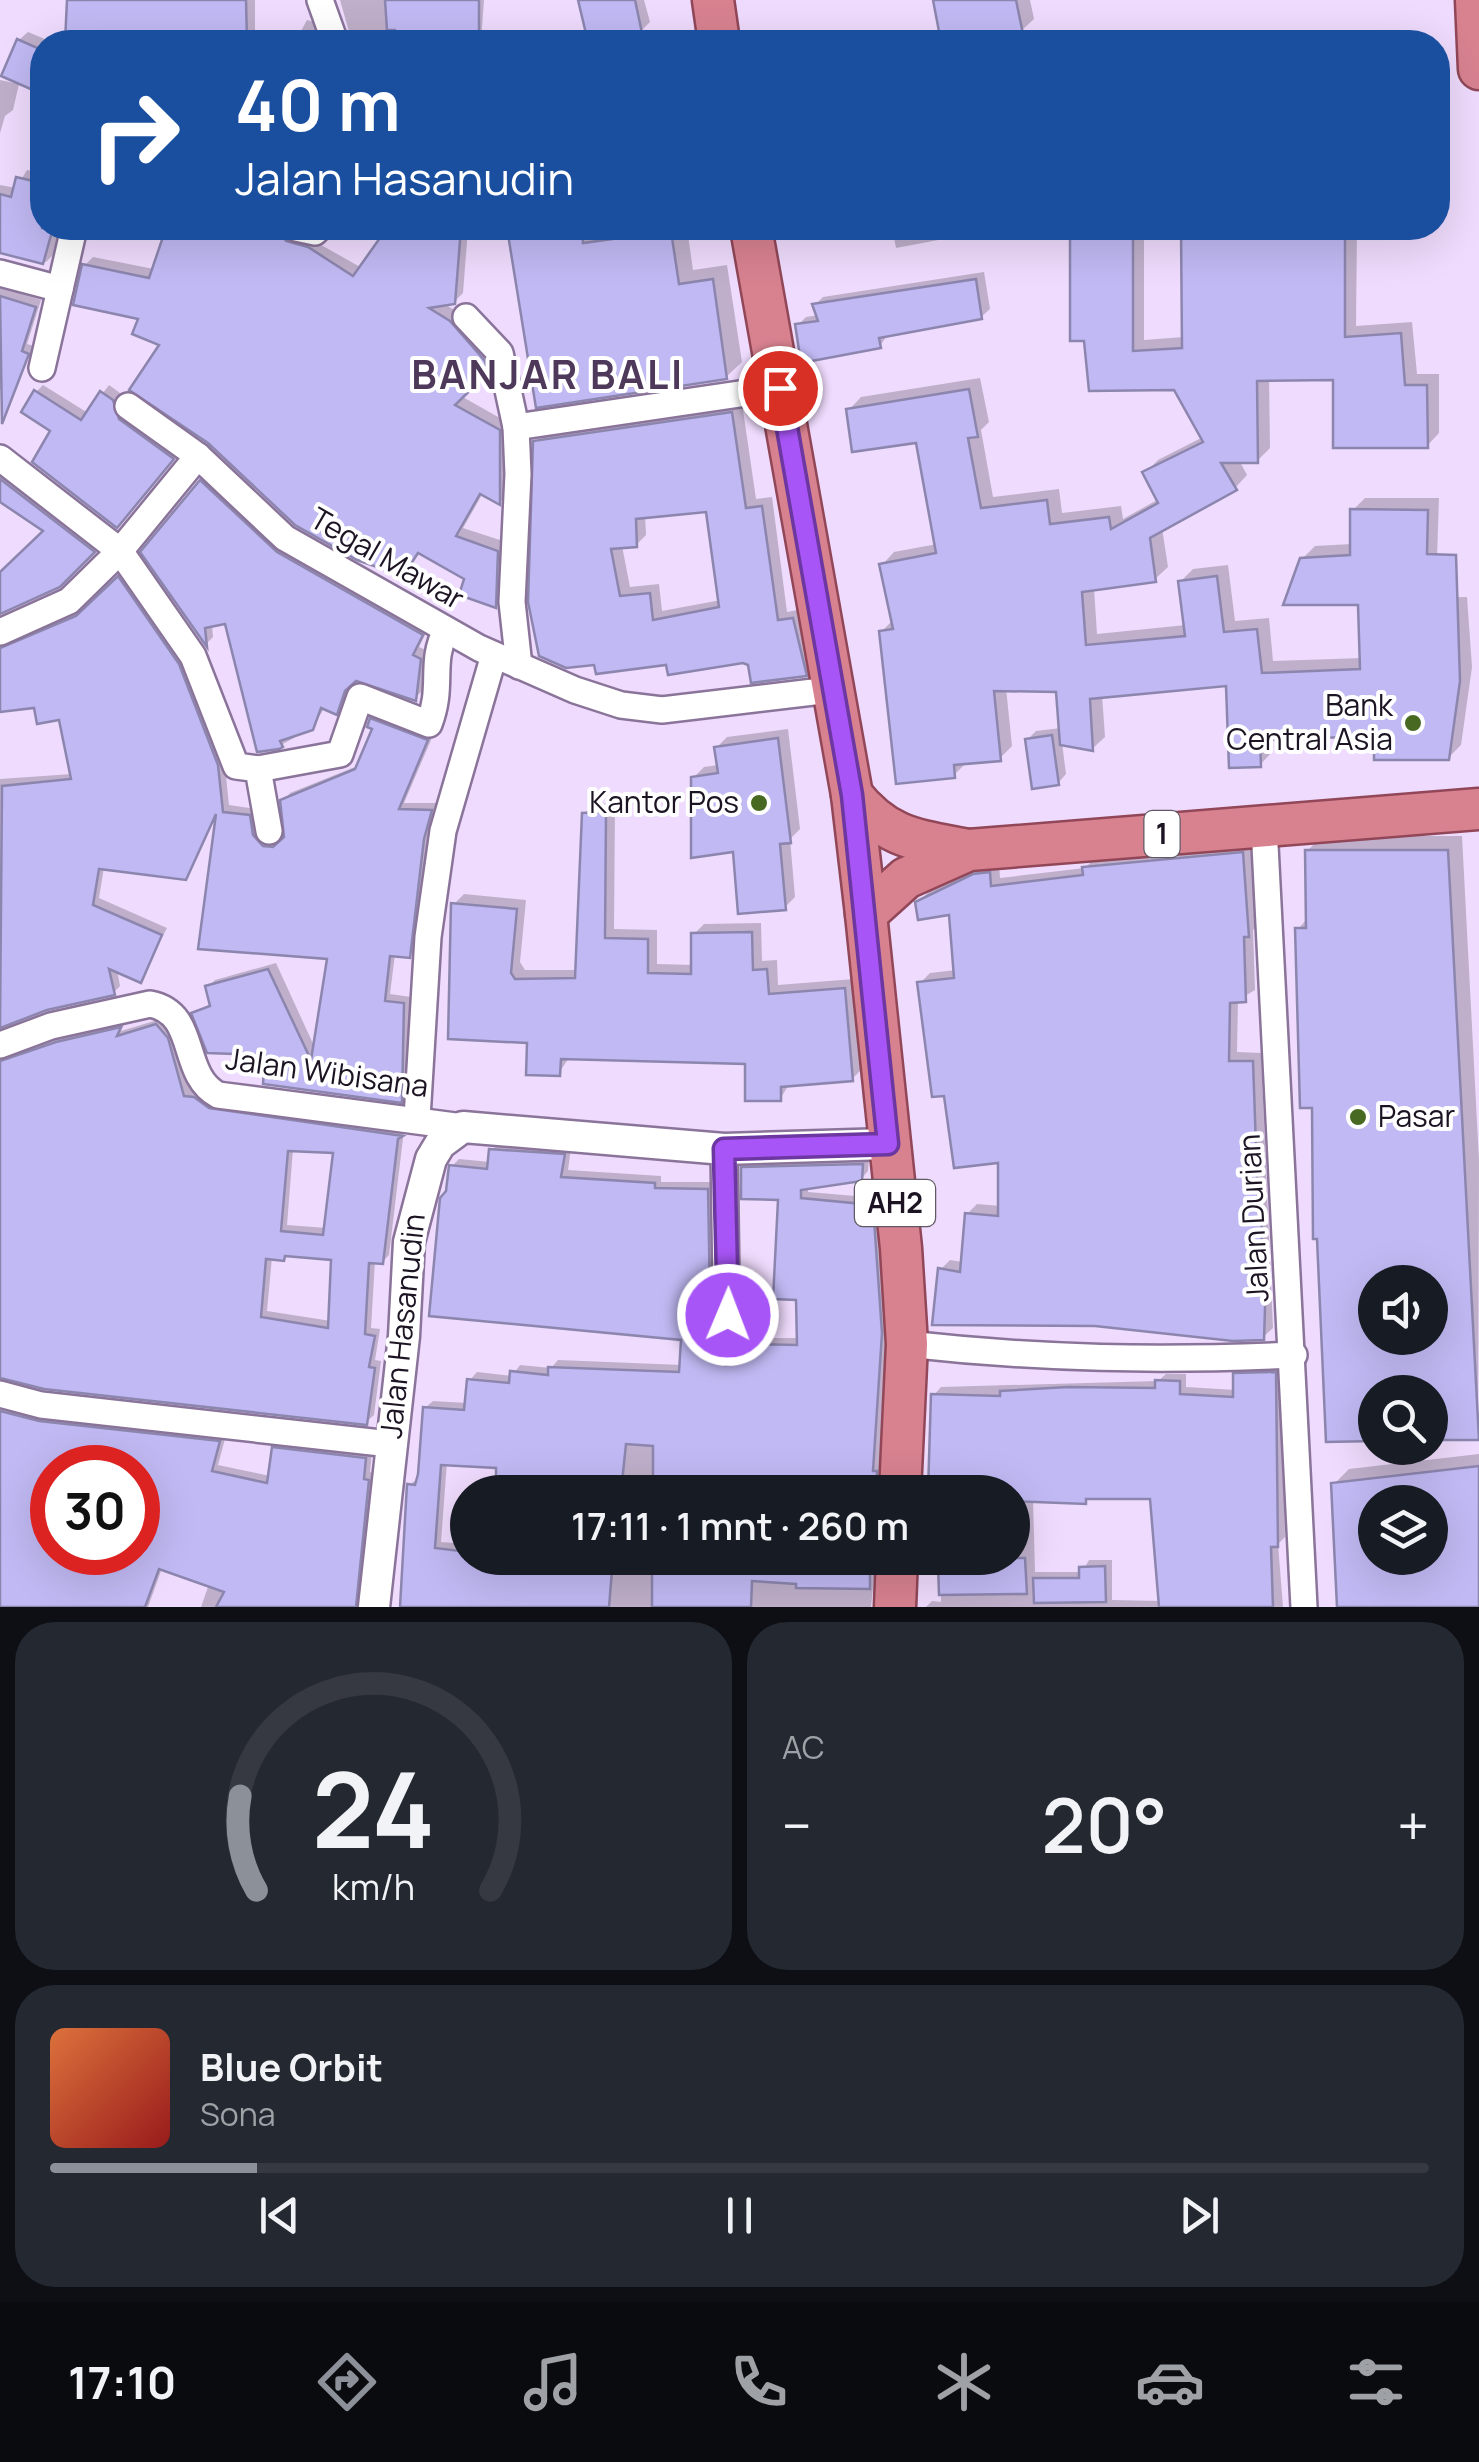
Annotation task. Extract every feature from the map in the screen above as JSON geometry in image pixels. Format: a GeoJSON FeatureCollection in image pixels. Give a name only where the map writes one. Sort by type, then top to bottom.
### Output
{"type":"FeatureCollection","features":[{"type":"Feature","properties":{"kind":"highway"},"geometry":{"type":"LineString","coordinates":[[713,0],[717,30]]}},
{"type":"Feature","properties":{"kind":"highway"},"geometry":{"type":"LineString","coordinates":[[1476,0],[1479,69]]}},
{"type":"Feature","properties":{"kind":"highway"},"geometry":{"type":"LineString","coordinates":[[753,240],[830,690],[852,795],[866,914]]}},
{"type":"Feature","properties":{"kind":"highway"},"geometry":{"type":"LineString","coordinates":[[852,795],[882,827],[914,840],[969,850]]}},
{"type":"Feature","properties":{"kind":"highway","name":"1"},"geometry":{"type":"LineString","coordinates":[[866,914],[906,878],[969,850],[1479,810]]}},
{"type":"Feature","properties":{"kind":"highway","name":"AH2"},"geometry":{"type":"LineString","coordinates":[[866,914],[907,1344],[901,1475]]}},
{"type":"Feature","properties":{"kind":"highway"},"geometry":{"type":"LineString","coordinates":[[895,1607],[896,1575]]}},
{"type":"Feature","properties":{"kind":"street"},"geometry":{"type":"LineString","coordinates":[[320,0],[331,30]]}},
{"type":"Feature","properties":{"kind":"street"},"geometry":{"type":"LineString","coordinates":[[42,368],[71,240]]}},
{"type":"Feature","properties":{"kind":"street"},"geometry":{"type":"LineString","coordinates":[[0,272],[60,288]]}},
{"type":"Feature","properties":{"kind":"street"},"geometry":{"type":"LineString","coordinates":[[466,317],[500,354],[516,426],[518,474],[512,602],[519,666]]}},
{"type":"Feature","properties":{"kind":"street"},"geometry":{"type":"LineString","coordinates":[[516,426],[780,388]]}},
{"type":"Feature","properties":{"kind":"street","name":"Tegal Mawar"},"geometry":{"type":"LineString","coordinates":[[128,406],[198,456],[285,538],[446,630],[519,666],[606,700],[662,710],[830,690]]}},
{"type":"Feature","properties":{"kind":"street"},"geometry":{"type":"LineString","coordinates":[[0,632],[69,601],[120,550],[198,456]]}},
{"type":"Feature","properties":{"kind":"street"},"geometry":{"type":"LineString","coordinates":[[0,458],[120,550],[193,656],[236,766],[258,770],[340,754],[360,697],[429,724],[440,684],[434,657],[446,630]]}},
{"type":"Feature","properties":{"kind":"street"},"geometry":{"type":"LineString","coordinates":[[417,1118],[428,937],[442,831],[494,655]]}},
{"type":"Feature","properties":{"kind":"street"},"geometry":{"type":"LineString","coordinates":[[258,770],[268,831]]}},
{"type":"Feature","properties":{"kind":"street","name":"Jalan Durian"},"geometry":{"type":"LineString","coordinates":[[1264,826],[1304,1607]]}},
{"type":"Feature","properties":{"kind":"street","name":"Jalan Wibisana"},"geometry":{"type":"LineString","coordinates":[[0,1045],[51,1026],[150,1004],[166,1007],[178,1015],[201,1081],[218,1094],[463,1127]]}},
{"type":"Feature","properties":{"kind":"street"},"geometry":{"type":"LineString","coordinates":[[463,1127],[724,1149],[888,1144]]}},
{"type":"Feature","properties":{"kind":"street","name":"Jalan Hasanudin"},"geometry":{"type":"LineString","coordinates":[[374,1607],[404,1336],[409,1242],[420,1189],[440,1144],[463,1127]]}},
{"type":"Feature","properties":{"kind":"street"},"geometry":{"type":"LineString","coordinates":[[724,1149],[727,1349]]}},
{"type":"Feature","properties":{"kind":"street"},"geometry":{"type":"LineString","coordinates":[[907,1344],[1024,1357],[1144,1362],[1294,1355]]}},
{"type":"Feature","properties":{"kind":"street"},"geometry":{"type":"LineString","coordinates":[[0,1394],[41,1405],[390,1444]]}},
{"type":"Feature","properties":{"kind":"building"},"geometry":{"type":"Polygon","coordinates":[[[67,0],[246,0],[247,30],[66,30],[67,0]]]}},
{"type":"Feature","properties":{"kind":"building"},"geometry":{"type":"Polygon","coordinates":[[[385,0],[479,0],[479,30],[387,30],[385,0]]]}},
{"type":"Feature","properties":{"kind":"building"},"geometry":{"type":"Polygon","coordinates":[[[578,0],[635,0],[641,30],[585,30],[578,0]]]}},
{"type":"Feature","properties":{"kind":"building"},"geometry":{"type":"Polygon","coordinates":[[[933,0],[1016,0],[1022,30],[939,30],[933,0]]]}},
{"type":"Feature","properties":{"kind":"building"},"geometry":{"type":"Polygon","coordinates":[[[17,39],[30,45],[30,89],[1,76],[17,39]]]}},
{"type":"Feature","properties":{"kind":"building"},"geometry":{"type":"Polygon","coordinates":[[[16,177],[30,180],[30,240],[50,240],[43,264],[0,253],[0,194],[11,197],[16,177]]]}},
{"type":"Feature","properties":{"kind":"building"},"geometry":{"type":"Polygon","coordinates":[[[162,240],[285,240],[308,247],[353,276],[378,240],[460,240],[455,304],[429,308],[450,321],[485,361],[488,373],[455,405],[500,430],[500,505],[480,494],[456,536],[498,551],[496,608],[459,595],[464,579],[418,553],[403,576],[357,560],[295,525],[208,443],[129,390],[159,345],[132,334],[138,319],[73,305],[82,264],[149,278],[162,240]]]}},
{"type":"Feature","properties":{"kind":"building"},"geometry":{"type":"Polygon","coordinates":[[[509,240],[672,240],[679,284],[713,279],[727,379],[536,408],[509,240]]]}},
{"type":"Feature","properties":{"kind":"building"},"geometry":{"type":"Polygon","coordinates":[[[1070,240],[1133,240],[1133,351],[1182,348],[1181,240],[1345,240],[1345,337],[1401,333],[1405,385],[1427,385],[1428,448],[1333,448],[1333,380],[1257,381],[1258,463],[1221,463],[1237,490],[1150,538],[1156,582],[1082,592],[1086,645],[1185,636],[1178,581],[1217,576],[1224,632],[1257,629],[1262,673],[1360,669],[1358,605],[1283,605],[1300,558],[1350,555],[1350,509],[1428,510],[1427,554],[1456,555],[1460,681],[1449,760],[1374,760],[1374,736],[1260,740],[1261,767],[1229,768],[1226,686],[1090,699],[1093,751],[1060,745],[1056,692],[994,691],[1001,761],[954,765],[955,778],[896,784],[879,631],[893,629],[879,564],[936,553],[916,443],[852,452],[846,409],[969,389],[978,437],[968,438],[981,508],[1047,500],[1050,524],[1109,517],[1111,529],[1158,503],[1142,472],[1203,442],[1174,390],[1089,391],[1084,341],[1070,341],[1070,240]]]}},
{"type":"Feature","properties":{"kind":"building"},"geometry":{"type":"Polygon","coordinates":[[[976,279],[982,319],[879,338],[881,348],[801,363],[795,324],[818,321],[812,304],[976,279]]]}},
{"type":"Feature","properties":{"kind":"building"},"geometry":{"type":"Polygon","coordinates":[[[0,296],[36,307],[22,351],[29,354],[2,424],[0,296]]]}},
{"type":"Feature","properties":{"kind":"building"},"geometry":{"type":"Polygon","coordinates":[[[34,390],[81,420],[100,391],[113,400],[119,419],[174,459],[117,528],[32,462],[50,431],[21,412],[34,390]]]}},
{"type":"Feature","properties":{"kind":"building"},"geometry":{"type":"Polygon","coordinates":[[[732,412],[746,508],[762,506],[778,620],[793,618],[807,676],[751,683],[748,665],[743,663],[668,675],[666,665],[596,674],[594,665],[566,668],[539,656],[528,602],[533,441],[732,412]],[[706,512],[636,519],[637,547],[611,549],[620,596],[650,593],[653,620],[719,607],[706,512]]]}},
{"type":"Feature","properties":{"kind":"building"},"geometry":{"type":"Polygon","coordinates":[[[0,479],[95,552],[60,587],[0,614],[0,572],[43,531],[0,502],[0,479]]]}},
{"type":"Feature","properties":{"kind":"building"},"geometry":{"type":"Polygon","coordinates":[[[200,480],[277,552],[423,635],[413,655],[421,659],[416,701],[356,681],[345,691],[337,715],[321,708],[313,730],[280,741],[283,747],[279,749],[257,752],[225,624],[205,628],[207,647],[140,552],[200,480]]]}},
{"type":"Feature","properties":{"kind":"building"},"geometry":{"type":"Polygon","coordinates":[[[118,576],[179,664],[218,765],[223,812],[250,815],[253,835],[263,846],[273,847],[284,837],[280,800],[355,769],[372,729],[367,727],[370,718],[428,740],[399,809],[432,810],[424,839],[410,958],[390,956],[385,1001],[404,1003],[402,1103],[263,1084],[265,1055],[207,1053],[191,1013],[210,1006],[205,986],[268,969],[311,1060],[327,959],[198,949],[216,814],[186,880],[99,869],[93,905],[162,935],[141,983],[109,969],[115,995],[47,1010],[0,1028],[2,786],[71,779],[59,720],[37,724],[34,708],[0,712],[0,648],[76,616],[118,576]]]}},
{"type":"Feature","properties":{"kind":"building"},"geometry":{"type":"Polygon","coordinates":[[[1052,735],[1059,785],[1032,789],[1025,739],[1052,735]]]}},
{"type":"Feature","properties":{"kind":"building"},"geometry":{"type":"Polygon","coordinates":[[[778,738],[791,843],[780,844],[786,910],[738,914],[733,852],[691,858],[691,777],[718,773],[714,747],[778,738]]]}},
{"type":"Feature","properties":{"kind":"building"},"geometry":{"type":"Polygon","coordinates":[[[606,812],[605,938],[648,939],[648,973],[691,974],[691,933],[752,932],[753,970],[767,969],[769,994],[845,988],[853,1081],[781,1087],[781,1101],[745,1101],[745,1064],[561,1059],[560,1076],[526,1075],[527,1043],[448,1039],[451,903],[517,909],[511,973],[515,979],[575,978],[582,813],[606,812]]]}},
{"type":"Feature","properties":{"kind":"building"},"geometry":{"type":"Polygon","coordinates":[[[1305,850],[1448,850],[1479,1440],[1448,1440],[1448,1375],[1358,1375],[1358,1441],[1326,1442],[1317,1239],[1313,1239],[1312,1108],[1300,1108],[1295,928],[1306,928],[1305,850]]]}},
{"type":"Feature","properties":{"kind":"building"},"geometry":{"type":"Polygon","coordinates":[[[1243,852],[1249,937],[1244,937],[1246,1002],[1230,1003],[1229,1061],[1253,1061],[1258,1205],[1262,1205],[1261,1275],[1266,1275],[1264,1340],[1233,1341],[1095,1326],[932,1325],[938,1268],[960,1272],[965,1213],[998,1216],[998,1163],[954,1168],[944,1096],[932,1097],[917,982],[954,978],[949,915],[918,920],[915,902],[973,874],[990,872],[991,886],[1083,875],[1082,867],[1243,852]]]}},
{"type":"Feature","properties":{"kind":"building"},"geometry":{"type":"Polygon","coordinates":[[[156,1024],[168,1038],[184,1096],[194,1097],[209,1108],[403,1136],[398,1139],[383,1264],[369,1263],[365,1334],[375,1336],[369,1367],[375,1368],[367,1425],[44,1389],[0,1378],[0,1061],[56,1042],[121,1027],[117,1036],[156,1024]],[[288,1151],[281,1231],[323,1235],[333,1153],[288,1151]],[[285,1256],[284,1261],[266,1259],[261,1317],[328,1328],[331,1260],[285,1256]]]}},
{"type":"Feature","properties":{"kind":"building"},"geometry":{"type":"Polygon","coordinates":[[[489,1149],[565,1154],[561,1177],[655,1183],[655,1188],[708,1189],[711,1349],[714,1358],[726,1365],[741,1358],[743,1344],[797,1345],[796,1300],[773,1299],[778,1200],[741,1199],[741,1167],[863,1164],[862,1181],[801,1190],[801,1198],[873,1205],[882,1333],[873,1471],[877,1475],[653,1475],[653,1446],[626,1444],[623,1475],[496,1475],[496,1468],[441,1465],[435,1548],[450,1550],[450,1575],[612,1575],[609,1607],[400,1607],[407,1484],[415,1485],[418,1474],[423,1407],[464,1410],[467,1379],[509,1383],[510,1371],[548,1375],[548,1367],[679,1372],[681,1340],[429,1316],[440,1198],[446,1191],[449,1165],[487,1169],[489,1149]]]}},
{"type":"Feature","properties":{"kind":"building"},"geometry":{"type":"Polygon","coordinates":[[[1276,1372],[1278,1547],[1271,1547],[1273,1607],[1159,1607],[1150,1499],[1086,1499],[1086,1504],[1030,1502],[1030,1475],[929,1475],[931,1394],[1000,1396],[1000,1391],[1068,1387],[1155,1388],[1155,1380],[1180,1381],[1180,1394],[1233,1397],[1233,1373],[1276,1372]]]}},
{"type":"Feature","properties":{"kind":"building"},"geometry":{"type":"Polygon","coordinates":[[[0,1411],[39,1421],[220,1441],[212,1471],[267,1483],[272,1447],[366,1458],[364,1479],[369,1480],[356,1607],[216,1607],[224,1592],[160,1569],[160,1445],[30,1445],[30,1575],[157,1575],[145,1607],[0,1607],[0,1411]]]}},
{"type":"Feature","properties":{"kind":"building"},"geometry":{"type":"Polygon","coordinates":[[[1479,1466],[1479,1607],[1337,1607],[1331,1483],[1479,1466]]]}},
{"type":"Feature","properties":{"kind":"building"},"geometry":{"type":"Polygon","coordinates":[[[1105,1566],[1106,1602],[1034,1603],[1033,1578],[1079,1578],[1079,1567],[1105,1566]]]}},
{"type":"Feature","properties":{"kind":"building"},"geometry":{"type":"Polygon","coordinates":[[[652,1575],[870,1575],[870,1589],[796,1588],[796,1584],[752,1581],[751,1607],[652,1607],[652,1575]]]}},
{"type":"Feature","properties":{"kind":"building"},"geometry":{"type":"Polygon","coordinates":[[[938,1575],[1026,1575],[1027,1594],[939,1595],[938,1575]]]}},
{"type":"Feature","properties":{"kind":"place","name":"Bank Central Asia"},"geometry":{"type":"Point","coordinates":[1413,723]}},
{"type":"Feature","properties":{"kind":"place","name":"Kantor Pos"},"geometry":{"type":"Point","coordinates":[759,803]}},
{"type":"Feature","properties":{"kind":"place","name":"Pasar"},"geometry":{"type":"Point","coordinates":[1358,1117]}},
{"type":"Feature","properties":{"kind":"district","name":"BANJAR BALI"},"geometry":{"type":"Point","coordinates":[548,375]}},
{"type":"Feature","properties":{"kind":"route"},"geometry":{"type":"LineString","coordinates":[[728,1315],[724,1149],[888,1144],[852,795],[830,690],[780,388]]}}]}
